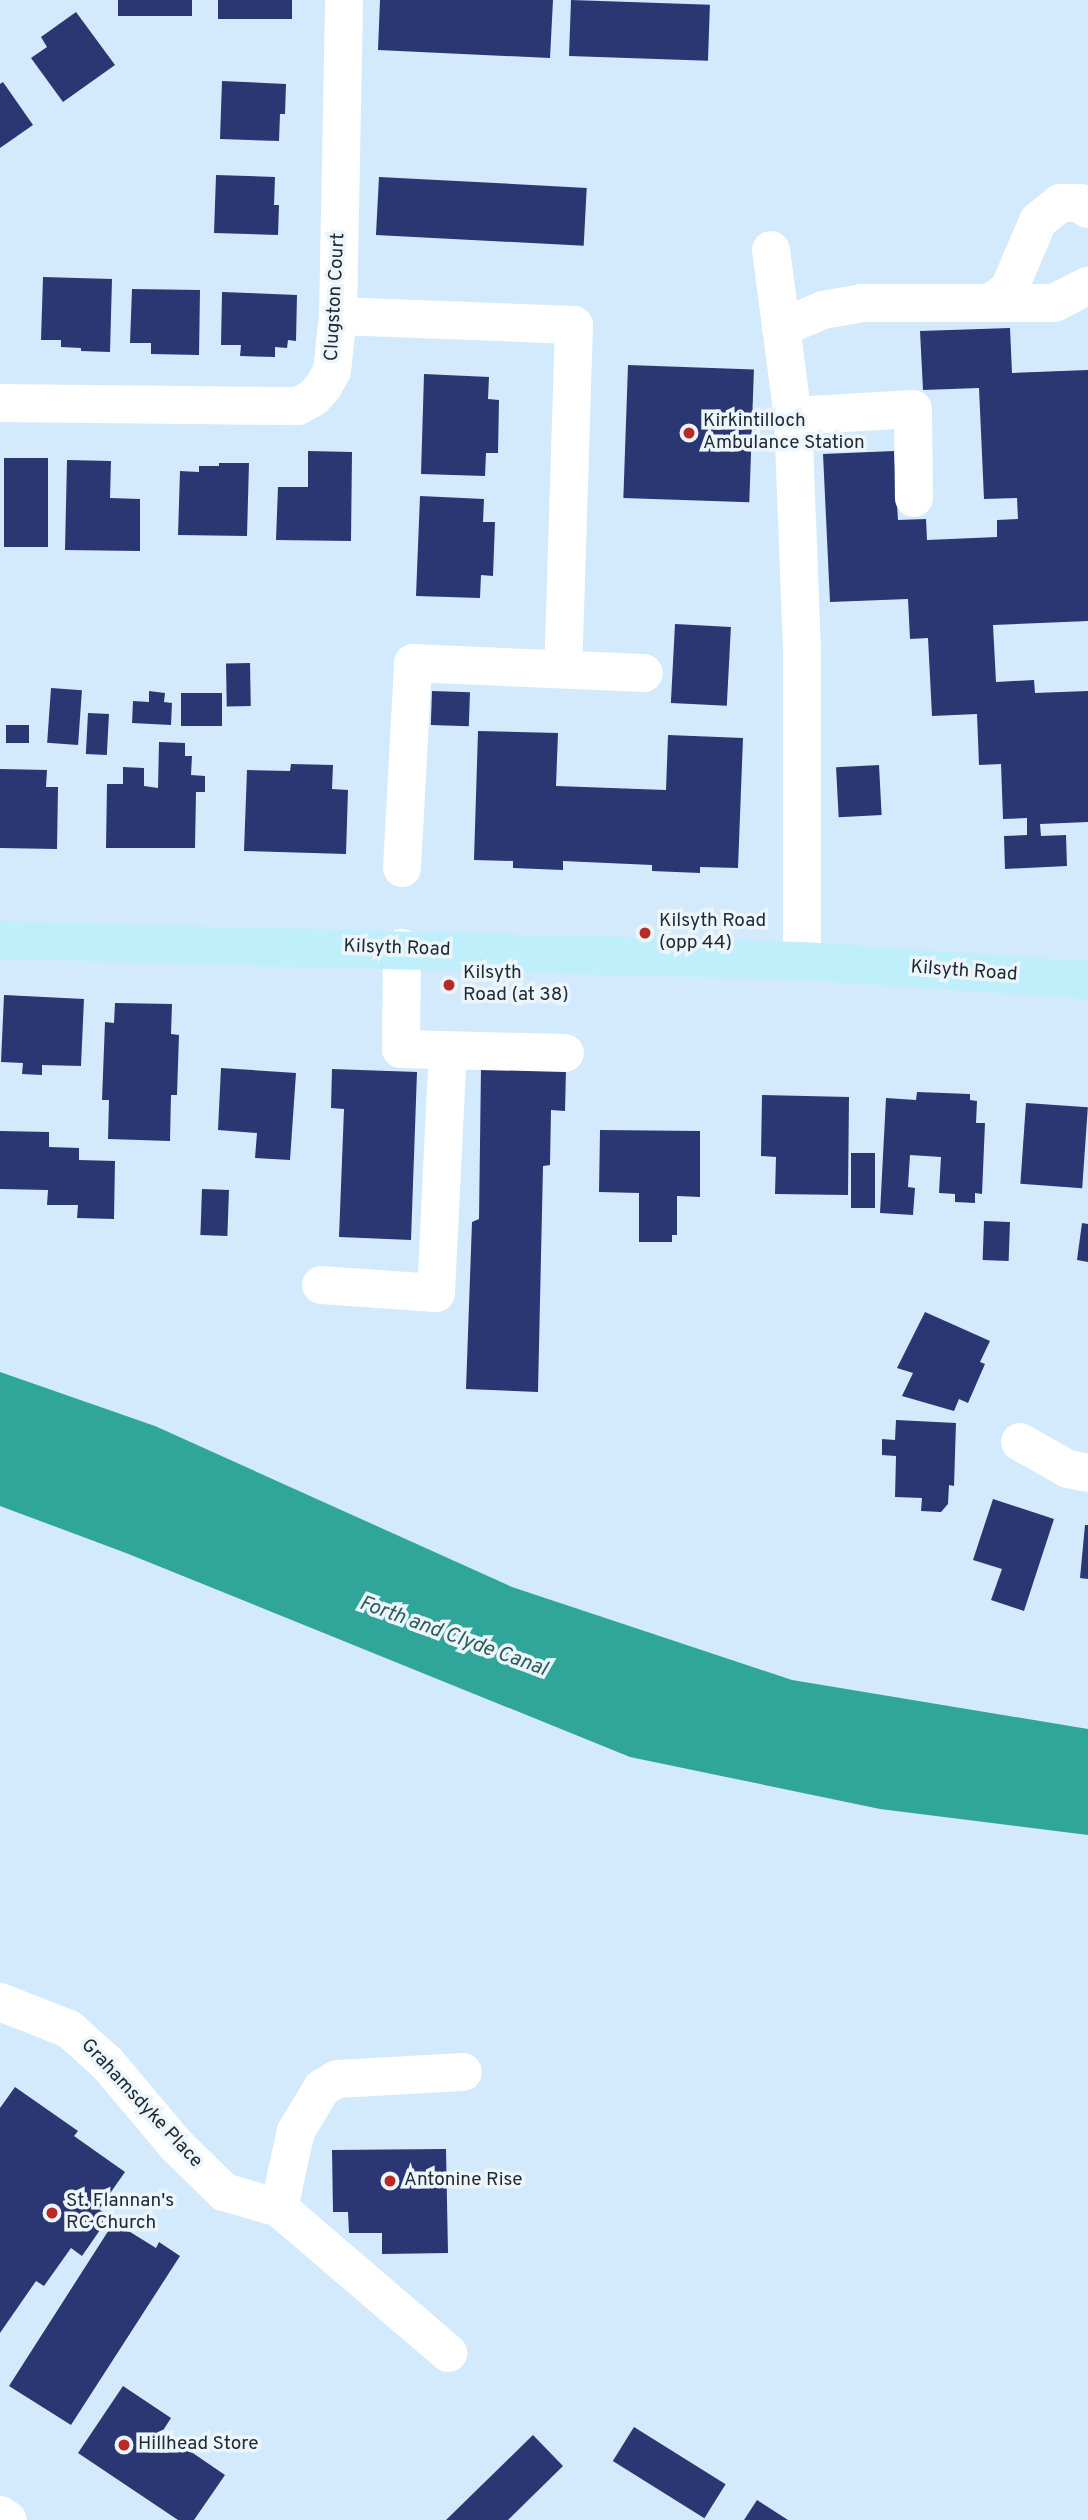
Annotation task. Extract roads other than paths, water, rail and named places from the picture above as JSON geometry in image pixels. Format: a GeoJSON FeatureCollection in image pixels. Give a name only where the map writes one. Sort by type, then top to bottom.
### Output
{"type":"FeatureCollection","features":[{"type":"Feature","properties":{"kind":"main road","name":"Kilsyth Road"},"geometry":{"type":"LineString","coordinates":[[0,940],[402,948],[802,961],[1088,980]]}},
{"type":"Feature","properties":{"kind":"street","name":"Clugston Court"},"geometry":{"type":"LineString","coordinates":[[0,403],[298,406],[313,398],[332,371],[338,316],[344,0]]}},
{"type":"Feature","properties":{"kind":"street"},"geometry":{"type":"LineString","coordinates":[[990,303],[1009,289],[1038,221],[1060,203],[1080,204],[1088,209]]}},
{"type":"Feature","properties":{"kind":"street"},"geometry":{"type":"LineString","coordinates":[[771,250],[793,416],[802,650],[802,961]]}},
{"type":"Feature","properties":{"kind":"street"},"geometry":{"type":"LineString","coordinates":[[781,328],[823,310],[861,303],[1054,303],[1088,286]]}},
{"type":"Feature","properties":{"kind":"street"},"geometry":{"type":"LineString","coordinates":[[338,316],[574,325],[563,669]]}},
{"type":"Feature","properties":{"kind":"street"},"geometry":{"type":"LineString","coordinates":[[793,416],[913,409],[914,498]]}},
{"type":"Feature","properties":{"kind":"street"},"geometry":{"type":"LineString","coordinates":[[402,868],[413,663],[644,673]]}},
{"type":"Feature","properties":{"kind":"street"},"geometry":{"type":"LineString","coordinates":[[402,948],[401,1049],[565,1053]]}},
{"type":"Feature","properties":{"kind":"street"},"geometry":{"type":"LineString","coordinates":[[321,1285],[436,1293],[448,1050]]}},
{"type":"Feature","properties":{"kind":"street"},"geometry":{"type":"LineString","coordinates":[[1020,1442],[1068,1469],[1088,1473]]}},
{"type":"Feature","properties":{"kind":"street","name":"Grahamsdyke Place"},"geometry":{"type":"LineString","coordinates":[[0,2002],[69,2029],[107,2063],[177,2146],[224,2192],[279,2208],[448,2353]]}},
{"type":"Feature","properties":{"kind":"street"},"geometry":{"type":"LineString","coordinates":[[279,2208],[296,2131],[321,2088],[337,2079],[463,2072]]}},
{"type":"Feature","properties":{"kind":"street"},"geometry":{"type":"LineString","coordinates":[[0,2515],[8,2520]]}},
{"type":"Feature","properties":{"kind":"water","name":"Forth and Clyde Canal"},"geometry":{"type":"Polygon","coordinates":[[[0,1372],[155,1426],[512,1587],[792,1680],[1088,1729],[1088,1835],[880,1809],[630,1757],[126,1553],[0,1506],[0,1372]]]}},
{"type":"Feature","properties":{"kind":"place","name":"Kirkintilloch Ambulance Station"},"geometry":{"type":"Point","coordinates":[689,433]}},
{"type":"Feature","properties":{"kind":"place","name":"Kilsyth Road (opp 44)"},"geometry":{"type":"Point","coordinates":[645,933]}},
{"type":"Feature","properties":{"kind":"place","name":"Kilsyth Road (at 38)"},"geometry":{"type":"Point","coordinates":[449,985]}},
{"type":"Feature","properties":{"kind":"place","name":"Antonine Rise"},"geometry":{"type":"Point","coordinates":[390,2181]}},
{"type":"Feature","properties":{"kind":"place","name":"St. Flannan's RC Church"},"geometry":{"type":"Point","coordinates":[52,2213]}},
{"type":"Feature","properties":{"kind":"place","name":"Hillhead Store"},"geometry":{"type":"Point","coordinates":[124,2445]}}]}
